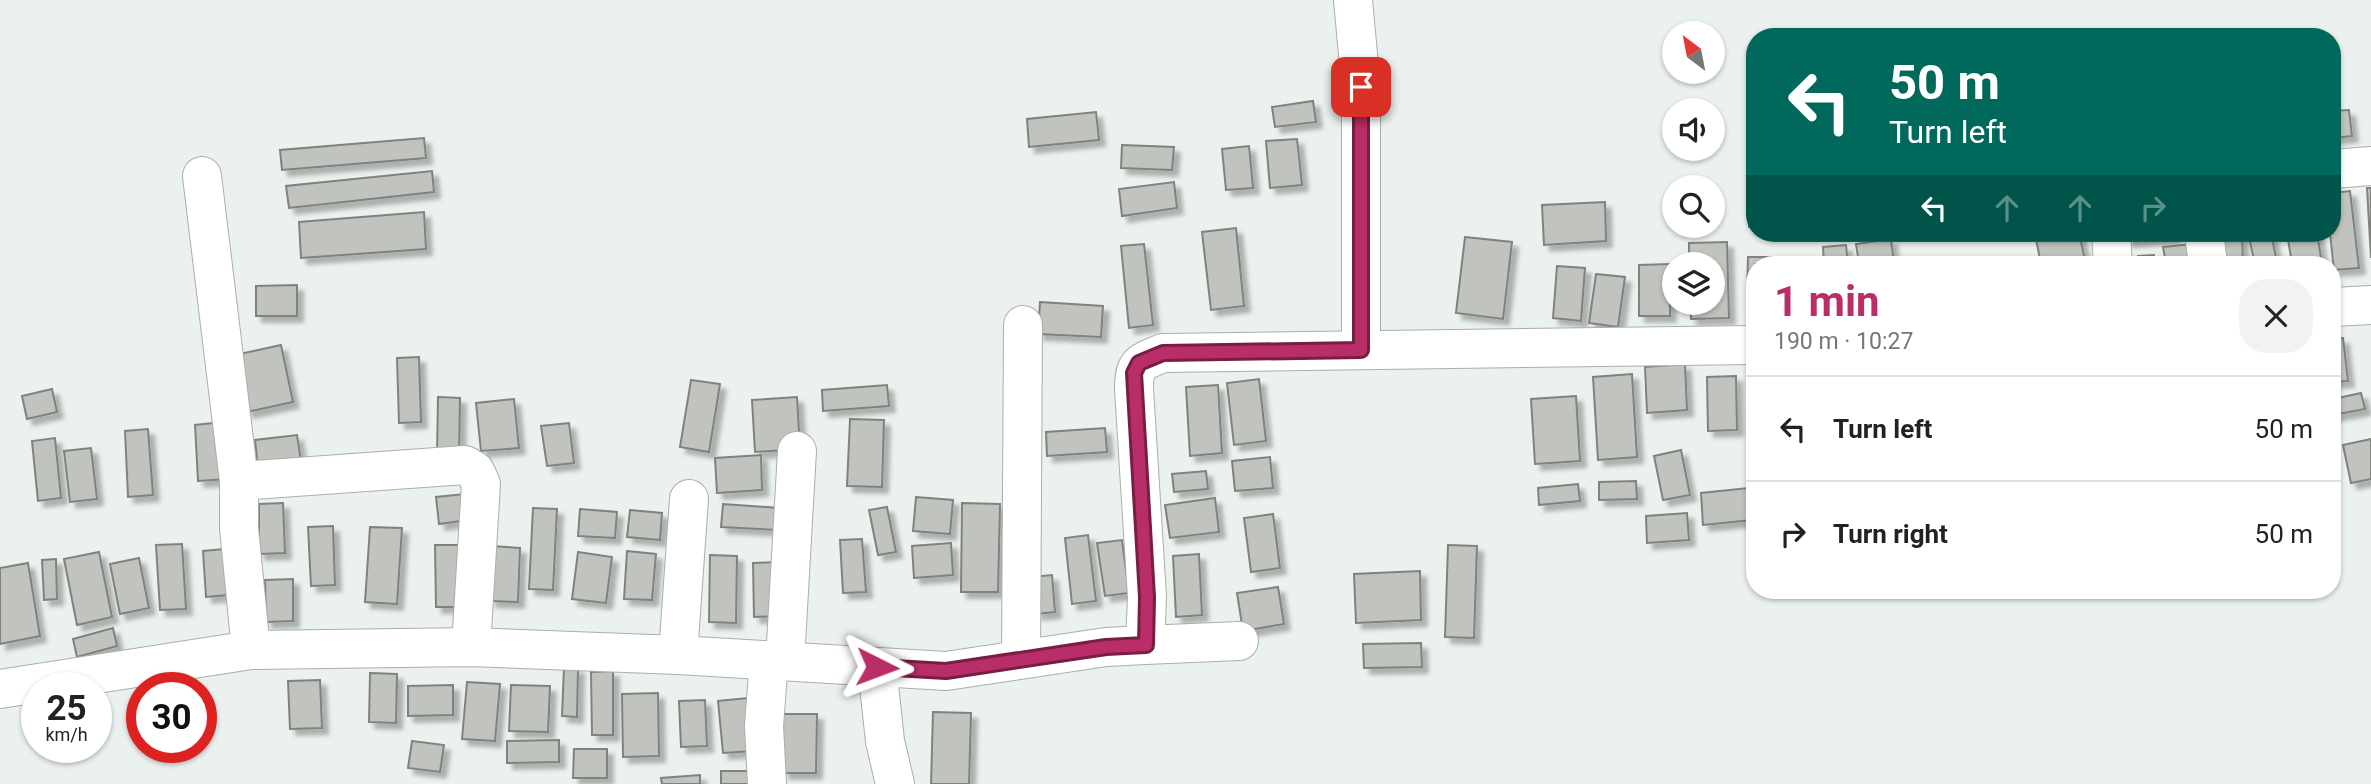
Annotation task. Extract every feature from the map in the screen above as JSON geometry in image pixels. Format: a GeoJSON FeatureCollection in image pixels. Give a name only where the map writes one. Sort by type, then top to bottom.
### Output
{"type":"FeatureCollection","features":[{"type":"Feature","properties":{"kind":"street"},"geometry":{"type":"LineString","coordinates":[[1353,0],[1361,87],[1361,350]]}},
{"type":"Feature","properties":{"kind":"street"},"geometry":{"type":"LineString","coordinates":[[2341,168],[2371,166]]}},
{"type":"Feature","properties":{"kind":"street"},"geometry":{"type":"LineString","coordinates":[[202,176],[239,481],[239,528],[251,650]]}},
{"type":"Feature","properties":{"kind":"street"},"geometry":{"type":"LineString","coordinates":[[2341,307],[2371,305]]}},
{"type":"Feature","properties":{"kind":"street"},"geometry":{"type":"LineString","coordinates":[[1021,659],[1023,324]]}},
{"type":"Feature","properties":{"kind":"street"},"geometry":{"type":"LineString","coordinates":[[1146,645],[1147,597],[1134,389],[1134,373],[1139,363],[1163,353],[1746,345]]}},
{"type":"Feature","properties":{"kind":"street"},"geometry":{"type":"LineString","coordinates":[[767,784],[764,726],[777,661],[797,451]]}},
{"type":"Feature","properties":{"kind":"street"},"geometry":{"type":"LineString","coordinates":[[239,481],[465,465],[475,471],[481,484],[471,647]]}},
{"type":"Feature","properties":{"kind":"street"},"geometry":{"type":"LineString","coordinates":[[678,655],[689,499]]}},
{"type":"Feature","properties":{"kind":"street"},"geometry":{"type":"LineString","coordinates":[[0,689],[251,650],[471,647],[678,655],[946,671],[1106,647],[1238,641]]}},
{"type":"Feature","properties":{"kind":"street"},"geometry":{"type":"LineString","coordinates":[[877,667],[895,784]]}},
{"type":"Feature","properties":{"kind":"building"},"geometry":{"type":"Polygon","coordinates":[[[1313,101],[1316,122],[1275,127],[1272,107],[1313,101]]]}},
{"type":"Feature","properties":{"kind":"building"},"geometry":{"type":"Polygon","coordinates":[[[2341,110],[2349,110],[2352,136],[2341,137],[2341,110]]]}},
{"type":"Feature","properties":{"kind":"building"},"geometry":{"type":"Polygon","coordinates":[[[1096,112],[1099,140],[1029,147],[1027,119],[1096,112]]]}},
{"type":"Feature","properties":{"kind":"building"},"geometry":{"type":"Polygon","coordinates":[[[424,138],[426,158],[282,170],[280,150],[424,138]]]}},
{"type":"Feature","properties":{"kind":"building"},"geometry":{"type":"Polygon","coordinates":[[[1297,139],[1302,185],[1270,188],[1266,141],[1297,139]]]}},
{"type":"Feature","properties":{"kind":"building"},"geometry":{"type":"Polygon","coordinates":[[[1122,145],[1174,147],[1172,170],[1121,168],[1122,145]]]}},
{"type":"Feature","properties":{"kind":"building"},"geometry":{"type":"Polygon","coordinates":[[[1249,146],[1253,188],[1226,190],[1222,149],[1249,146]]]}},
{"type":"Feature","properties":{"kind":"building"},"geometry":{"type":"Polygon","coordinates":[[[432,171],[434,192],[289,208],[286,186],[432,171]]]}},
{"type":"Feature","properties":{"kind":"building"},"geometry":{"type":"Polygon","coordinates":[[[1174,182],[1177,208],[1122,216],[1119,189],[1174,182]]]}},
{"type":"Feature","properties":{"kind":"building"},"geometry":{"type":"Polygon","coordinates":[[[2367,188],[2371,188],[2371,258],[2367,188]]]}},
{"type":"Feature","properties":{"kind":"building"},"geometry":{"type":"Polygon","coordinates":[[[2350,191],[2359,268],[2341,269],[2341,256],[2332,256],[2331,242],[2341,242],[2341,192],[2350,191]]]}},
{"type":"Feature","properties":{"kind":"building"},"geometry":{"type":"Polygon","coordinates":[[[1605,202],[1606,241],[1544,245],[1542,205],[1605,202]]]}},
{"type":"Feature","properties":{"kind":"building"},"geometry":{"type":"Polygon","coordinates":[[[424,212],[426,249],[301,258],[299,222],[424,212]]]}},
{"type":"Feature","properties":{"kind":"building"},"geometry":{"type":"Polygon","coordinates":[[[1236,228],[1244,306],[1211,310],[1202,232],[1236,228]]]}},
{"type":"Feature","properties":{"kind":"building"},"geometry":{"type":"Polygon","coordinates":[[[1465,237],[1512,242],[1503,319],[1456,313],[1465,237]]]}},
{"type":"Feature","properties":{"kind":"building"},"geometry":{"type":"Polygon","coordinates":[[[1727,242],[1729,318],[1691,319],[1691,315],[1725,315],[1725,252],[1689,252],[1689,243],[1727,242]]]}},
{"type":"Feature","properties":{"kind":"building"},"geometry":{"type":"Polygon","coordinates":[[[1891,242],[1893,256],[1858,256],[1856,244],[1891,242]]]}},
{"type":"Feature","properties":{"kind":"building"},"geometry":{"type":"Polygon","coordinates":[[[2037,242],[2081,242],[2084,256],[2039,256],[2037,242]]]}},
{"type":"Feature","properties":{"kind":"building"},"geometry":{"type":"Polygon","coordinates":[[[2216,242],[2242,242],[2243,256],[2217,256],[2216,242]]]}},
{"type":"Feature","properties":{"kind":"building"},"geometry":{"type":"Polygon","coordinates":[[[2250,242],[2273,242],[2276,256],[2253,256],[2250,242]]]}},
{"type":"Feature","properties":{"kind":"building"},"geometry":{"type":"Polygon","coordinates":[[[2288,242],[2318,242],[2321,256],[2291,256],[2288,242]]]}},
{"type":"Feature","properties":{"kind":"building"},"geometry":{"type":"Polygon","coordinates":[[[1144,244],[1153,325],[1129,328],[1121,246],[1144,244]]]}},
{"type":"Feature","properties":{"kind":"building"},"geometry":{"type":"Polygon","coordinates":[[[2192,244],[2194,256],[2165,256],[2163,247],[2192,244]]]}},
{"type":"Feature","properties":{"kind":"building"},"geometry":{"type":"Polygon","coordinates":[[[1846,245],[1847,256],[1824,256],[1823,247],[1846,245]]]}},
{"type":"Feature","properties":{"kind":"building"},"geometry":{"type":"Polygon","coordinates":[[[1662,264],[1662,315],[1670,316],[1639,316],[1639,265],[1662,264]]]}},
{"type":"Feature","properties":{"kind":"building"},"geometry":{"type":"Polygon","coordinates":[[[1557,266],[1585,268],[1581,321],[1553,318],[1557,266]]]}},
{"type":"Feature","properties":{"kind":"building"},"geometry":{"type":"Polygon","coordinates":[[[1596,274],[1625,277],[1618,327],[1589,323],[1596,274]]]}},
{"type":"Feature","properties":{"kind":"building"},"geometry":{"type":"Polygon","coordinates":[[[297,285],[297,316],[256,316],[256,286],[297,285]]]}},
{"type":"Feature","properties":{"kind":"building"},"geometry":{"type":"Polygon","coordinates":[[[1040,302],[1103,306],[1101,337],[1038,334],[1040,302]]]}},
{"type":"Feature","properties":{"kind":"building"},"geometry":{"type":"Polygon","coordinates":[[[2343,338],[2348,381],[2341,381],[2343,338]]]}},
{"type":"Feature","properties":{"kind":"building"},"geometry":{"type":"Polygon","coordinates":[[[281,345],[293,402],[247,412],[235,355],[281,345]]]}},
{"type":"Feature","properties":{"kind":"building"},"geometry":{"type":"Polygon","coordinates":[[[419,357],[421,422],[399,423],[397,358],[419,357]]]}},
{"type":"Feature","properties":{"kind":"building"},"geometry":{"type":"Polygon","coordinates":[[[1685,364],[1687,410],[1647,413],[1645,367],[1685,364]]]}},
{"type":"Feature","properties":{"kind":"building"},"geometry":{"type":"Polygon","coordinates":[[[1632,374],[1637,457],[1598,460],[1593,377],[1632,374]]]}},
{"type":"Feature","properties":{"kind":"building"},"geometry":{"type":"Polygon","coordinates":[[[1736,376],[1737,430],[1708,431],[1707,377],[1736,376]]]}},
{"type":"Feature","properties":{"kind":"building"},"geometry":{"type":"Polygon","coordinates":[[[1259,379],[1266,441],[1234,445],[1227,383],[1259,379]]]}},
{"type":"Feature","properties":{"kind":"building"},"geometry":{"type":"Polygon","coordinates":[[[691,380],[720,384],[709,452],[680,447],[691,380]]]}},
{"type":"Feature","properties":{"kind":"building"},"geometry":{"type":"Polygon","coordinates":[[[887,385],[889,406],[823,411],[822,390],[887,385]]]}},
{"type":"Feature","properties":{"kind":"building"},"geometry":{"type":"Polygon","coordinates":[[[1218,385],[1222,453],[1190,456],[1186,387],[1218,385]]]}},
{"type":"Feature","properties":{"kind":"building"},"geometry":{"type":"Polygon","coordinates":[[[52,389],[57,412],[27,419],[22,396],[52,389]]]}},
{"type":"Feature","properties":{"kind":"building"},"geometry":{"type":"Polygon","coordinates":[[[2361,393],[2365,409],[2341,414],[2341,397],[2361,393]]]}},
{"type":"Feature","properties":{"kind":"building"},"geometry":{"type":"Polygon","coordinates":[[[1576,396],[1580,461],[1535,464],[1531,399],[1576,396]]]}},
{"type":"Feature","properties":{"kind":"building"},"geometry":{"type":"Polygon","coordinates":[[[438,397],[460,398],[459,456],[437,455],[438,397]]]}},
{"type":"Feature","properties":{"kind":"building"},"geometry":{"type":"Polygon","coordinates":[[[797,397],[800,449],[755,452],[752,400],[797,397]]]}},
{"type":"Feature","properties":{"kind":"building"},"geometry":{"type":"Polygon","coordinates":[[[514,399],[519,448],[481,451],[476,403],[514,399]]]}},
{"type":"Feature","properties":{"kind":"building"},"geometry":{"type":"Polygon","coordinates":[[[850,419],[884,420],[882,487],[847,486],[850,419]]]}},
{"type":"Feature","properties":{"kind":"building"},"geometry":{"type":"Polygon","coordinates":[[[222,422],[226,479],[198,481],[195,425],[222,422]]]}},
{"type":"Feature","properties":{"kind":"building"},"geometry":{"type":"Polygon","coordinates":[[[569,423],[574,463],[547,466],[541,426],[569,423]]]}},
{"type":"Feature","properties":{"kind":"building"},"geometry":{"type":"Polygon","coordinates":[[[1105,428],[1107,452],[1047,456],[1046,432],[1105,428]]]}},
{"type":"Feature","properties":{"kind":"building"},"geometry":{"type":"Polygon","coordinates":[[[148,429],[153,495],[128,497],[125,431],[148,429]]]}},
{"type":"Feature","properties":{"kind":"building"},"geometry":{"type":"Polygon","coordinates":[[[297,435],[301,462],[258,467],[255,440],[297,435]]]}},
{"type":"Feature","properties":{"kind":"building"},"geometry":{"type":"Polygon","coordinates":[[[55,438],[61,498],[38,501],[32,441],[55,438]]]}},
{"type":"Feature","properties":{"kind":"building"},"geometry":{"type":"Polygon","coordinates":[[[2371,439],[2371,479],[2351,483],[2343,445],[2371,439]]]}},
{"type":"Feature","properties":{"kind":"building"},"geometry":{"type":"Polygon","coordinates":[[[91,448],[97,499],[70,502],[64,451],[91,448]]]}},
{"type":"Feature","properties":{"kind":"building"},"geometry":{"type":"Polygon","coordinates":[[[1681,450],[1690,495],[1663,500],[1654,456],[1681,450]]]}},
{"type":"Feature","properties":{"kind":"building"},"geometry":{"type":"Polygon","coordinates":[[[761,455],[762,490],[717,493],[715,458],[761,455]]]}},
{"type":"Feature","properties":{"kind":"building"},"geometry":{"type":"Polygon","coordinates":[[[1270,457],[1273,488],[1235,491],[1232,461],[1270,457]]]}},
{"type":"Feature","properties":{"kind":"building"},"geometry":{"type":"Polygon","coordinates":[[[1206,471],[1208,489],[1174,492],[1172,474],[1206,471]]]}},
{"type":"Feature","properties":{"kind":"building"},"geometry":{"type":"Polygon","coordinates":[[[1636,481],[1637,499],[1599,500],[1599,482],[1636,481]]]}},
{"type":"Feature","properties":{"kind":"building"},"geometry":{"type":"Polygon","coordinates":[[[1578,484],[1580,501],[1539,505],[1538,488],[1578,484]]]}},
{"type":"Feature","properties":{"kind":"building"},"geometry":{"type":"Polygon","coordinates":[[[1746,488],[1746,521],[1703,525],[1701,493],[1746,488]]]}},
{"type":"Feature","properties":{"kind":"building"},"geometry":{"type":"Polygon","coordinates":[[[465,494],[468,520],[439,524],[436,497],[465,494]]]}},
{"type":"Feature","properties":{"kind":"building"},"geometry":{"type":"Polygon","coordinates":[[[916,497],[953,500],[950,534],[913,531],[916,497]]]}},
{"type":"Feature","properties":{"kind":"building"},"geometry":{"type":"Polygon","coordinates":[[[1215,498],[1219,532],[1170,538],[1165,505],[1215,498]]]}},
{"type":"Feature","properties":{"kind":"building"},"geometry":{"type":"Polygon","coordinates":[[[283,503],[285,553],[259,554],[259,504],[283,503]]]}},
{"type":"Feature","properties":{"kind":"building"},"geometry":{"type":"Polygon","coordinates":[[[962,503],[1000,504],[998,592],[961,592],[962,503]]]}},
{"type":"Feature","properties":{"kind":"building"},"geometry":{"type":"Polygon","coordinates":[[[723,504],[779,508],[777,530],[721,527],[723,504]]]}},
{"type":"Feature","properties":{"kind":"building"},"geometry":{"type":"Polygon","coordinates":[[[887,507],[896,552],[878,555],[869,510],[887,507]]]}},
{"type":"Feature","properties":{"kind":"building"},"geometry":{"type":"Polygon","coordinates":[[[533,508],[557,509],[553,590],[529,589],[533,508]]]}},
{"type":"Feature","properties":{"kind":"building"},"geometry":{"type":"Polygon","coordinates":[[[580,509],[617,512],[615,538],[578,536],[580,509]]]}},
{"type":"Feature","properties":{"kind":"building"},"geometry":{"type":"Polygon","coordinates":[[[630,510],[662,513],[660,540],[627,537],[630,510]]]}},
{"type":"Feature","properties":{"kind":"building"},"geometry":{"type":"Polygon","coordinates":[[[1687,513],[1689,540],[1647,543],[1646,516],[1687,513]]]}},
{"type":"Feature","properties":{"kind":"building"},"geometry":{"type":"Polygon","coordinates":[[[1273,514],[1280,568],[1251,572],[1244,518],[1273,514]]]}},
{"type":"Feature","properties":{"kind":"building"},"geometry":{"type":"Polygon","coordinates":[[[333,526],[335,585],[311,586],[308,527],[333,526]]]}},
{"type":"Feature","properties":{"kind":"building"},"geometry":{"type":"Polygon","coordinates":[[[370,527],[402,528],[397,604],[365,602],[370,527]]]}},
{"type":"Feature","properties":{"kind":"building"},"geometry":{"type":"Polygon","coordinates":[[[1088,535],[1096,601],[1072,604],[1065,538],[1088,535]]]}},
{"type":"Feature","properties":{"kind":"building"},"geometry":{"type":"Polygon","coordinates":[[[862,539],[866,592],[843,593],[840,540],[862,539]]]}},
{"type":"Feature","properties":{"kind":"building"},"geometry":{"type":"Polygon","coordinates":[[[1122,540],[1129,593],[1105,596],[1097,543],[1122,540]]]}},
{"type":"Feature","properties":{"kind":"building"},"geometry":{"type":"Polygon","coordinates":[[[951,543],[953,575],[914,578],[912,546],[951,543]]]}},
{"type":"Feature","properties":{"kind":"building"},"geometry":{"type":"Polygon","coordinates":[[[182,544],[186,609],[160,610],[156,545],[182,544]]]}},
{"type":"Feature","properties":{"kind":"building"},"geometry":{"type":"Polygon","coordinates":[[[435,545],[465,545],[466,607],[436,607],[435,545]]]}},
{"type":"Feature","properties":{"kind":"building"},"geometry":{"type":"Polygon","coordinates":[[[1448,545],[1477,546],[1474,638],[1445,637],[1448,545]]]}},
{"type":"Feature","properties":{"kind":"building"},"geometry":{"type":"Polygon","coordinates":[[[492,546],[520,548],[518,602],[490,601],[492,546]]]}},
{"type":"Feature","properties":{"kind":"building"},"geometry":{"type":"Polygon","coordinates":[[[224,549],[228,595],[206,597],[203,551],[224,549]]]}},
{"type":"Feature","properties":{"kind":"building"},"geometry":{"type":"Polygon","coordinates":[[[627,551],[656,554],[652,600],[624,599],[627,551]]]}},
{"type":"Feature","properties":{"kind":"building"},"geometry":{"type":"Polygon","coordinates":[[[99,552],[112,617],[77,625],[64,559],[99,552]]]}},
{"type":"Feature","properties":{"kind":"building"},"geometry":{"type":"Polygon","coordinates":[[[578,552],[612,557],[606,603],[572,599],[578,552]]]}},
{"type":"Feature","properties":{"kind":"building"},"geometry":{"type":"Polygon","coordinates":[[[1199,554],[1202,615],[1176,617],[1173,556],[1199,554]]]}},
{"type":"Feature","properties":{"kind":"building"},"geometry":{"type":"Polygon","coordinates":[[[710,555],[737,556],[736,623],[709,622],[710,555]]]}},
{"type":"Feature","properties":{"kind":"building"},"geometry":{"type":"Polygon","coordinates":[[[139,558],[149,608],[120,614],[110,564],[139,558]]]}},
{"type":"Feature","properties":{"kind":"building"},"geometry":{"type":"Polygon","coordinates":[[[56,559],[57,599],[44,600],[42,560],[56,559]]]}},
{"type":"Feature","properties":{"kind":"building"},"geometry":{"type":"Polygon","coordinates":[[[780,562],[781,616],[754,617],[753,563],[780,562]]]}},
{"type":"Feature","properties":{"kind":"building"},"geometry":{"type":"Polygon","coordinates":[[[28,563],[40,636],[0,644],[0,568],[28,563]]]}},
{"type":"Feature","properties":{"kind":"building"},"geometry":{"type":"Polygon","coordinates":[[[1420,571],[1421,620],[1356,623],[1354,574],[1420,571]]]}},
{"type":"Feature","properties":{"kind":"building"},"geometry":{"type":"Polygon","coordinates":[[[1052,575],[1055,612],[1036,614],[1033,577],[1052,575]]]}},
{"type":"Feature","properties":{"kind":"building"},"geometry":{"type":"Polygon","coordinates":[[[293,579],[293,621],[266,622],[265,580],[293,579]]]}},
{"type":"Feature","properties":{"kind":"building"},"geometry":{"type":"Polygon","coordinates":[[[1278,587],[1284,624],[1243,631],[1237,593],[1278,587]]]}},
{"type":"Feature","properties":{"kind":"building"},"geometry":{"type":"Polygon","coordinates":[[[113,628],[117,646],[77,657],[73,639],[113,628]]]}},
{"type":"Feature","properties":{"kind":"building"},"geometry":{"type":"Polygon","coordinates":[[[1421,643],[1422,667],[1364,668],[1363,644],[1421,643]]]}},
{"type":"Feature","properties":{"kind":"building"},"geometry":{"type":"Polygon","coordinates":[[[564,667],[578,668],[577,717],[562,716],[564,667]]]}},
{"type":"Feature","properties":{"kind":"building"},"geometry":{"type":"Polygon","coordinates":[[[613,671],[613,735],[592,735],[591,672],[613,671]]]}},
{"type":"Feature","properties":{"kind":"building"},"geometry":{"type":"Polygon","coordinates":[[[370,673],[397,674],[396,723],[369,722],[370,673]]]}},
{"type":"Feature","properties":{"kind":"building"},"geometry":{"type":"Polygon","coordinates":[[[320,680],[322,728],[290,729],[288,681],[320,680]]]}},
{"type":"Feature","properties":{"kind":"building"},"geometry":{"type":"Polygon","coordinates":[[[467,682],[500,684],[495,741],[462,739],[467,682]]]}},
{"type":"Feature","properties":{"kind":"building"},"geometry":{"type":"Polygon","coordinates":[[[453,685],[453,715],[408,716],[408,686],[453,685]]]}},
{"type":"Feature","properties":{"kind":"building"},"geometry":{"type":"Polygon","coordinates":[[[511,685],[550,686],[548,732],[509,731],[511,685]]]}},
{"type":"Feature","properties":{"kind":"building"},"geometry":{"type":"Polygon","coordinates":[[[658,693],[659,756],[623,757],[622,694],[658,693]]]}},
{"type":"Feature","properties":{"kind":"building"},"geometry":{"type":"Polygon","coordinates":[[[748,698],[753,751],[723,753],[718,701],[748,698]]]}},
{"type":"Feature","properties":{"kind":"building"},"geometry":{"type":"Polygon","coordinates":[[[705,700],[707,746],[681,747],[679,701],[705,700]]]}},
{"type":"Feature","properties":{"kind":"building"},"geometry":{"type":"Polygon","coordinates":[[[933,712],[971,713],[969,784],[931,784],[933,712]]]}},
{"type":"Feature","properties":{"kind":"building"},"geometry":{"type":"Polygon","coordinates":[[[783,714],[817,714],[816,773],[783,773],[783,714]]]}},
{"type":"Feature","properties":{"kind":"building"},"geometry":{"type":"Polygon","coordinates":[[[559,740],[559,762],[507,763],[507,741],[559,740]]]}},
{"type":"Feature","properties":{"kind":"building"},"geometry":{"type":"Polygon","coordinates":[[[412,741],[444,745],[440,772],[408,768],[412,741]]]}},
{"type":"Feature","properties":{"kind":"building"},"geometry":{"type":"Polygon","coordinates":[[[574,749],[607,749],[607,778],[573,778],[574,749]]]}},
{"type":"Feature","properties":{"kind":"building"},"geometry":{"type":"Polygon","coordinates":[[[721,771],[749,771],[749,784],[721,784],[721,771]]]}},
{"type":"Feature","properties":{"kind":"building"},"geometry":{"type":"Polygon","coordinates":[[[700,775],[700,784],[662,784],[661,778],[700,775]]]}},
{"type":"Feature","properties":{"kind":"route"},"geometry":{"type":"LineString","coordinates":[[877,667],[946,671],[1106,647],[1146,645],[1147,597],[1134,373],[1139,363],[1163,353],[1361,350],[1361,87]]}}]}
